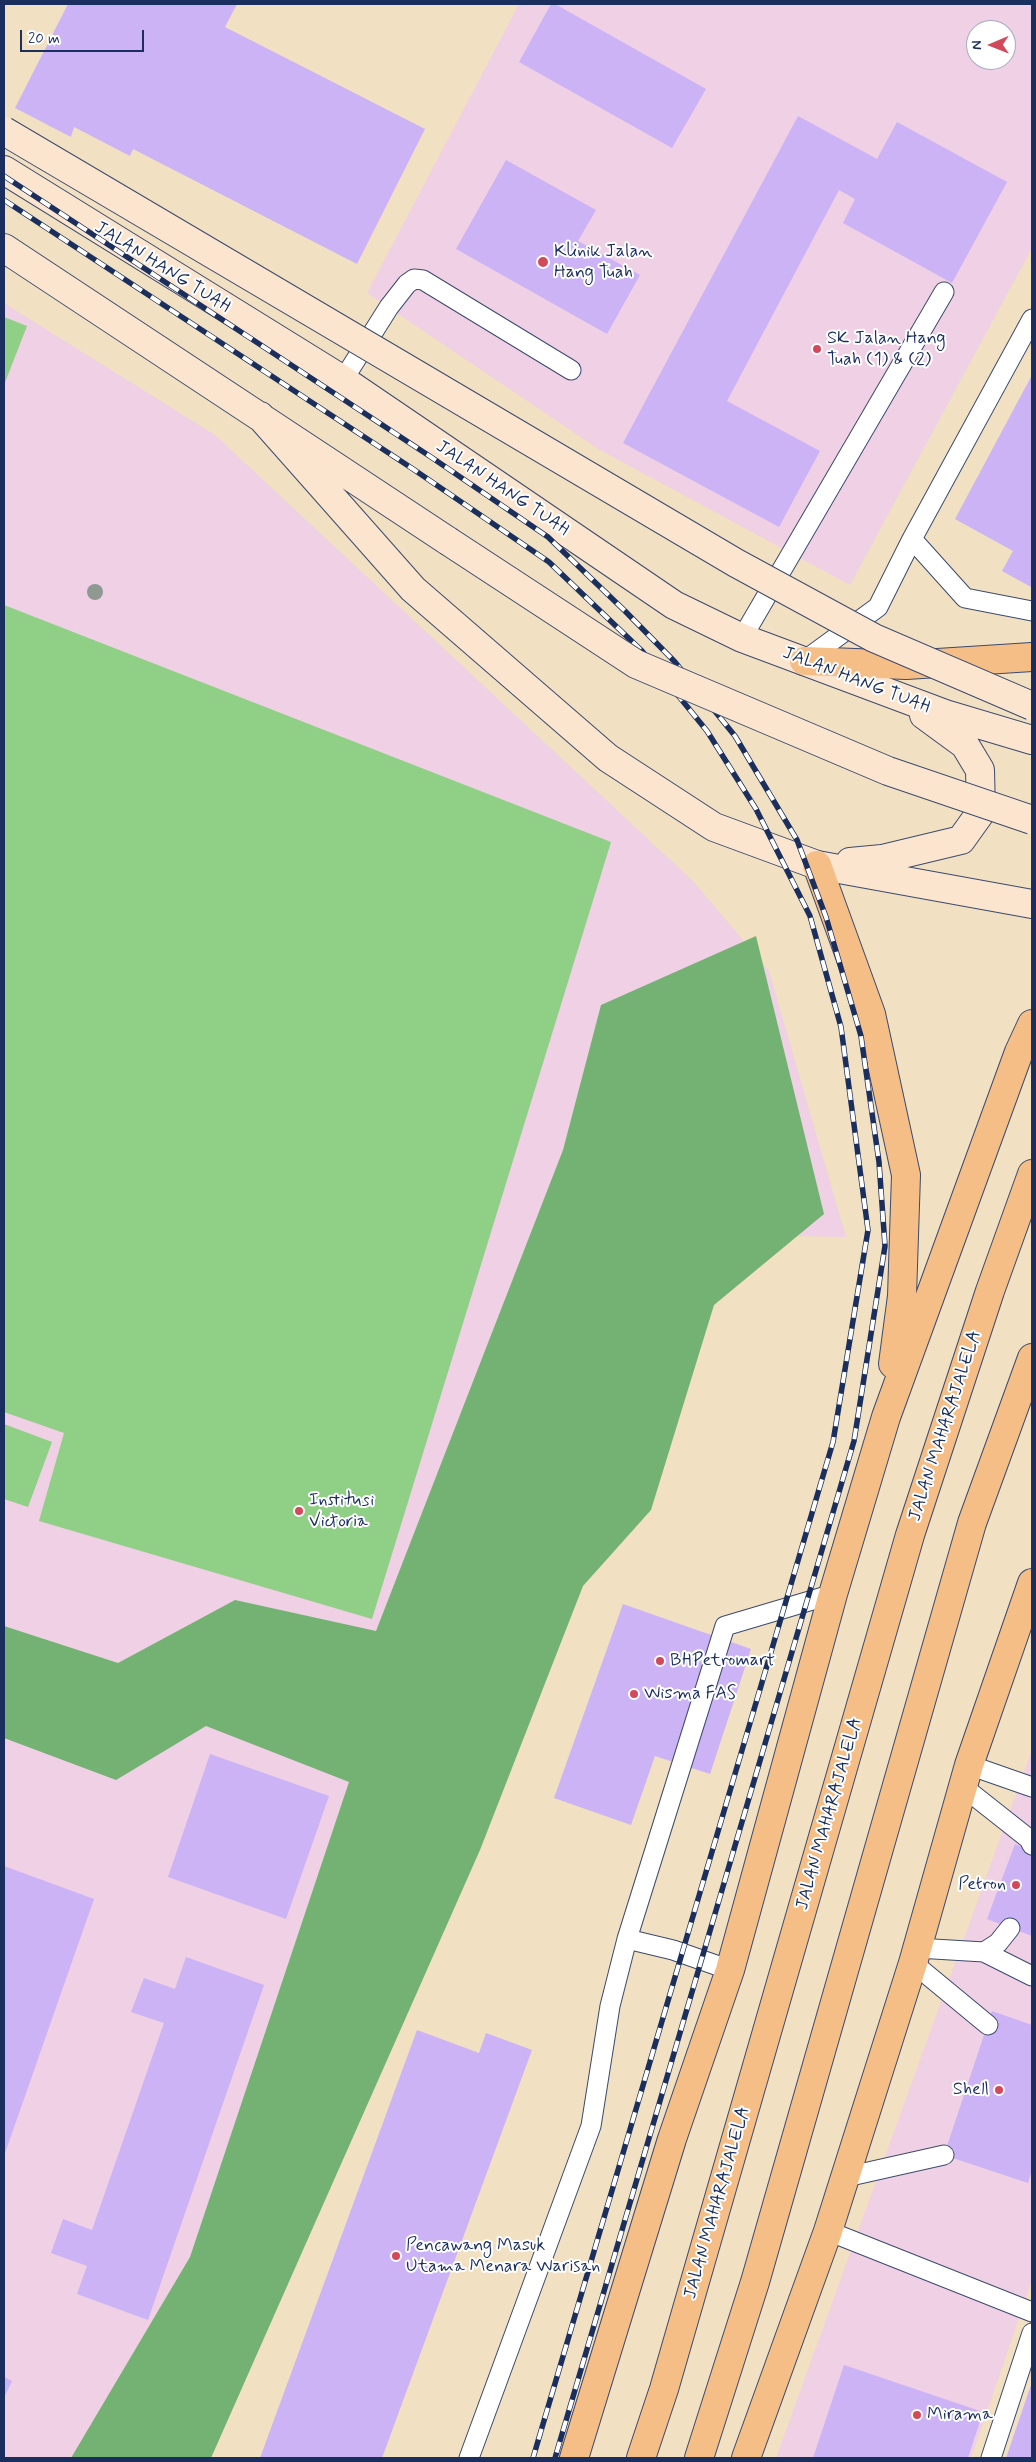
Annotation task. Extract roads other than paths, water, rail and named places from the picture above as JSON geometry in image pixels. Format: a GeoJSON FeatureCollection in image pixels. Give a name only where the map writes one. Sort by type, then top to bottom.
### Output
{"type":"FeatureCollection","features":[{"type":"Feature","properties":{"kind":"highway"},"geometry":{"type":"LineString","coordinates":[[804,661],[906,665],[1032,657]]}},
{"type":"Feature","properties":{"kind":"highway"},"geometry":{"type":"LineString","coordinates":[[817,866],[871,1014],[906,1175],[902,1296],[886,1418]]}},
{"type":"Feature","properties":{"kind":"highway"},"geometry":{"type":"LineString","coordinates":[[574,2458],[672,2139],[730,1970],[833,1594],[886,1418],[1026,1047],[1032,1024]]}},
{"type":"Feature","properties":{"kind":"highway","name":"JALAN MAHARAJALELA"},"geometry":{"type":"LineString","coordinates":[[641,2458],[664,2389],[910,1535],[990,1290],[1032,1174]]}},
{"type":"Feature","properties":{"kind":"highway"},"geometry":{"type":"LineString","coordinates":[[699,2458],[756,2282],[972,1523],[1032,1358]]}},
{"type":"Feature","properties":{"kind":"highway"},"geometry":{"type":"LineString","coordinates":[[746,2458],[846,2177],[915,1955],[965,1776],[1032,1584]]}},
{"type":"Feature","properties":{"kind":"main road","name":"JALAN HANG TUAH"},"geometry":{"type":"LineString","coordinates":[[4,131],[736,563],[874,638],[1032,706]]}},
{"type":"Feature","properties":{"kind":"main road","name":"JALAN HANG TUAH"},"geometry":{"type":"LineString","coordinates":[[4,170],[343,380],[674,605],[742,638],[901,698],[948,715],[1032,740]]}},
{"type":"Feature","properties":{"kind":"main road"},"geometry":{"type":"LineString","coordinates":[[4,248],[636,664],[888,771],[1032,820]]}},
{"type":"Feature","properties":{"kind":"main road"},"geometry":{"type":"LineString","coordinates":[[260,416],[414,589],[608,758],[714,827],[817,866],[1032,904]]}},
{"type":"Feature","properties":{"kind":"main road"},"geometry":{"type":"LineString","coordinates":[[817,866],[882,860],[961,840],[981,812],[980,770],[965,745],[901,698]]}},
{"type":"Feature","properties":{"kind":"lane"},"geometry":{"type":"LineString","coordinates":[[343,380],[389,307],[414,279],[423,280],[571,370]]}},
{"type":"Feature","properties":{"kind":"lane"},"geometry":{"type":"LineString","coordinates":[[742,638],[944,292]]}},
{"type":"Feature","properties":{"kind":"lane"},"geometry":{"type":"LineString","coordinates":[[804,661],[878,607],[912,539],[1032,319]]}},
{"type":"Feature","properties":{"kind":"lane"},"geometry":{"type":"LineString","coordinates":[[912,539],[965,598],[1032,611]]}},
{"type":"Feature","properties":{"kind":"lane"},"geometry":{"type":"LineString","coordinates":[[469,2458],[591,2126],[610,2006],[627,1939],[725,1626],[833,1594]]}},
{"type":"Feature","properties":{"kind":"lane"},"geometry":{"type":"LineString","coordinates":[[965,1776],[1032,1787]]}},
{"type":"Feature","properties":{"kind":"lane"},"geometry":{"type":"LineString","coordinates":[[965,1776],[1031,1842]]}},
{"type":"Feature","properties":{"kind":"lane"},"geometry":{"type":"LineString","coordinates":[[984,1952],[998,1943],[1010,1928]]}},
{"type":"Feature","properties":{"kind":"lane"},"geometry":{"type":"LineString","coordinates":[[627,1939],[673,1950],[730,1970]]}},
{"type":"Feature","properties":{"kind":"lane"},"geometry":{"type":"LineString","coordinates":[[915,1955],[984,1952],[1032,1976]]}},
{"type":"Feature","properties":{"kind":"lane"},"geometry":{"type":"LineString","coordinates":[[915,1955],[988,2025]]}},
{"type":"Feature","properties":{"kind":"lane"},"geometry":{"type":"LineString","coordinates":[[846,2177],[944,2154]]}},
{"type":"Feature","properties":{"kind":"lane"},"geometry":{"type":"LineString","coordinates":[[828,2232],[1032,2312]]}},
{"type":"Feature","properties":{"kind":"lane"},"geometry":{"type":"LineString","coordinates":[[991,2458],[1032,2333]]}},
{"type":"Feature","properties":{"kind":"railway"},"geometry":{"type":"LineString","coordinates":[[4,176],[431,457],[548,537],[625,611],[675,662],[735,736],[797,840],[826,917],[861,1036],[879,1162],[885,1246],[854,1441],[555,2458]]}},
{"type":"Feature","properties":{"kind":"railway"},"geometry":{"type":"LineString","coordinates":[[4,200],[413,469],[549,562],[642,651],[707,731],[756,809],[810,916],[841,1027],[868,1230],[833,1442],[533,2458]]}},
{"type":"Feature","properties":{"kind":"place","name":"Klinik Jalan Hang Tuah"},"geometry":{"type":"Point","coordinates":[543,262]}},
{"type":"Feature","properties":{"kind":"place","name":"SK Jalan Hang Tuah (1) & (2)"},"geometry":{"type":"Point","coordinates":[817,349]}},
{"type":"Feature","properties":{"kind":"place","name":"Institusi Victoria"},"geometry":{"type":"Point","coordinates":[299,1511]}},
{"type":"Feature","properties":{"kind":"place","name":"BHPetromart"},"geometry":{"type":"Point","coordinates":[660,1661]}},
{"type":"Feature","properties":{"kind":"place","name":"Wisma FAS"},"geometry":{"type":"Point","coordinates":[634,1694]}},
{"type":"Feature","properties":{"kind":"place","name":"Petron"},"geometry":{"type":"Point","coordinates":[1016,1885]}},
{"type":"Feature","properties":{"kind":"place","name":"Shell"},"geometry":{"type":"Point","coordinates":[999,2090]}},
{"type":"Feature","properties":{"kind":"place","name":"Pencawang Masuk Utama Menara Warisan"},"geometry":{"type":"Point","coordinates":[396,2256]}},
{"type":"Feature","properties":{"kind":"place","name":"Mirama"},"geometry":{"type":"Point","coordinates":[917,2415]}}]}
